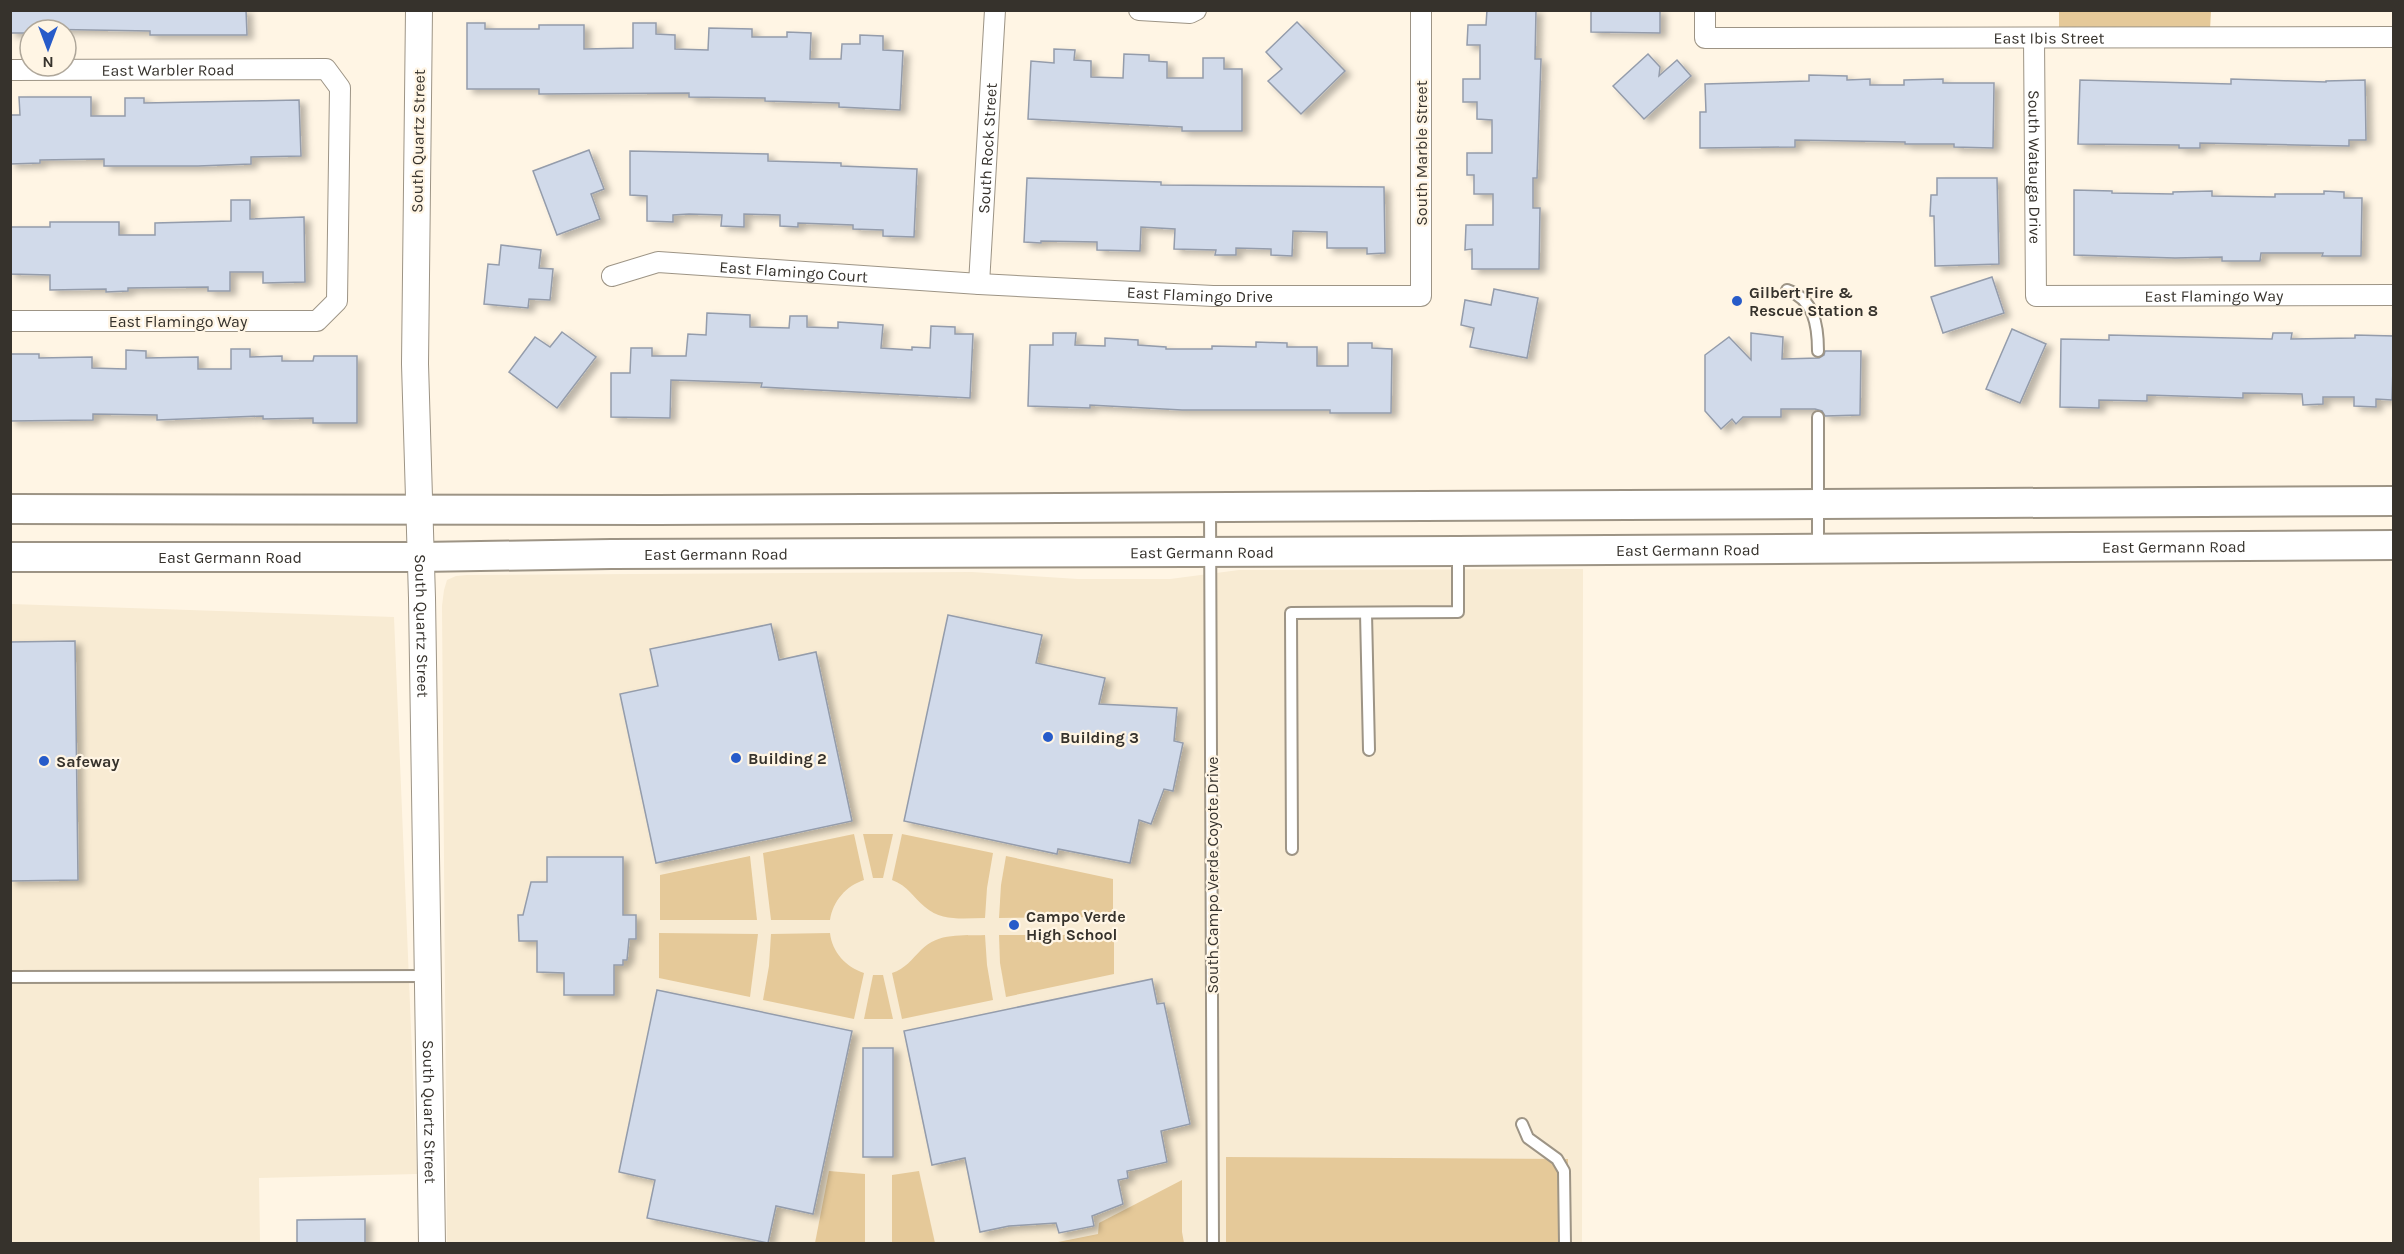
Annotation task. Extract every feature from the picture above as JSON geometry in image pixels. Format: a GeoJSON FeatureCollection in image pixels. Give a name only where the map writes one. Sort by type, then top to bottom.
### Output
{"type":"FeatureCollection","features":[{"type":"Feature","properties":{"kind":"main road"},"geometry":{"type":"LineString","coordinates":[[10,509],[420,510],[2394,501]]}},
{"type":"Feature","properties":{"kind":"main road","name":"East Germann Road"},"geometry":{"type":"LineString","coordinates":[[10,557],[1458,552],[2394,545]]}},
{"type":"Feature","properties":{"kind":"street","name":"South Quartz Street"},"geometry":{"type":"LineString","coordinates":[[419,10],[415,364],[421,557],[432,1244]]}},
{"type":"Feature","properties":{"kind":"street","name":"South Rock Street"},"geometry":{"type":"LineString","coordinates":[[979,284],[995,10]]}},
{"type":"Feature","properties":{"kind":"street"},"geometry":{"type":"LineString","coordinates":[[1139,10],[1190,14],[1196,10]]}},
{"type":"Feature","properties":{"kind":"street","name":"South Marble Street"},"geometry":{"type":"LineString","coordinates":[[1421,10],[1421,296]]}},
{"type":"Feature","properties":{"kind":"street","name":"East Ibis Street"},"geometry":{"type":"LineString","coordinates":[[1705,10],[1705,38],[2394,38]]}},
{"type":"Feature","properties":{"kind":"street","name":"South Watauga Drive"},"geometry":{"type":"LineString","coordinates":[[2034,38],[2036,296]]}},
{"type":"Feature","properties":{"kind":"street","name":"East Warbler Road"},"geometry":{"type":"LineString","coordinates":[[10,70],[326,69],[340,88],[337,301]]}},
{"type":"Feature","properties":{"kind":"street","name":"East Flamingo Court"},"geometry":{"type":"LineString","coordinates":[[612,276],[658,262],[979,284]]}},
{"type":"Feature","properties":{"kind":"street","name":"East Flamingo Drive"},"geometry":{"type":"LineString","coordinates":[[979,284],[1213,296],[1421,296]]}},
{"type":"Feature","properties":{"kind":"street","name":"East Flamingo Way"},"geometry":{"type":"LineString","coordinates":[[2036,296],[2394,295]]}},
{"type":"Feature","properties":{"kind":"street","name":"East Flamingo Way"},"geometry":{"type":"LineString","coordinates":[[10,321],[317,321],[337,301]]}},
{"type":"Feature","properties":{"kind":"lane"},"geometry":{"type":"LineString","coordinates":[[1787,290],[1799,294],[1812,311],[1818,328],[1818,351]]}},
{"type":"Feature","properties":{"kind":"lane"},"geometry":{"type":"LineString","coordinates":[[1818,417],[1818,548]]}},
{"type":"Feature","properties":{"kind":"lane","name":"South Campo Verde Coyote Drive"},"geometry":{"type":"LineString","coordinates":[[1210,507],[1213,1244]]}},
{"type":"Feature","properties":{"kind":"lane"},"geometry":{"type":"LineString","coordinates":[[1292,849],[1291,613],[1458,612],[1458,552]]}},
{"type":"Feature","properties":{"kind":"lane"},"geometry":{"type":"LineString","coordinates":[[1366,613],[1369,750]]}},
{"type":"Feature","properties":{"kind":"lane"},"geometry":{"type":"LineString","coordinates":[[10,977],[427,976]]}},
{"type":"Feature","properties":{"kind":"lane"},"geometry":{"type":"LineString","coordinates":[[1522,1124],[1528,1138],[1557,1159],[1564,1171],[1565,1244]]}},
{"type":"Feature","properties":{"kind":"shaded area"},"geometry":{"type":"Polygon","coordinates":[[[2059,11],[2211,11],[2210,30],[2059,28],[2059,11]]]}},
{"type":"Feature","properties":{"kind":"shaded area","name":"Campo Verde High School"},"geometry":{"type":"Polygon","coordinates":[[[1583,569],[1582,1243],[447,1243],[442,606],[447,580],[467,575],[972,572],[1078,579],[1170,579],[1239,570],[1583,569]]]}},
{"type":"Feature","properties":{"kind":"shaded area"},"geometry":{"type":"Polygon","coordinates":[[[11,604],[394,617],[417,1174],[259,1178],[260,1243],[11,1244],[11,604]]]}},
{"type":"Feature","properties":{"kind":"shaded area"},"geometry":{"type":"Polygon","coordinates":[[[854,834],[864,880],[841,895],[830,920],[771,920],[763,853],[854,834]]]}},
{"type":"Feature","properties":{"kind":"shaded area"},"geometry":{"type":"Polygon","coordinates":[[[863,834],[893,834],[883,878],[873,878],[863,834]]]}},
{"type":"Feature","properties":{"kind":"shaded area"},"geometry":{"type":"Polygon","coordinates":[[[902,834],[993,853],[985,918],[954,918],[939,915],[925,907],[902,885],[892,880],[902,834]]]}},
{"type":"Feature","properties":{"kind":"shaded area"},"geometry":{"type":"Polygon","coordinates":[[[750,856],[757,920],[660,920],[660,875],[750,856]]]}},
{"type":"Feature","properties":{"kind":"shaded area"},"geometry":{"type":"Polygon","coordinates":[[[1006,856],[1113,879],[1113,917],[999,918],[1006,856]]]}},
{"type":"Feature","properties":{"kind":"shaded area"},"geometry":{"type":"Polygon","coordinates":[[[659,933],[758,934],[750,997],[659,978],[659,933]]]}},
{"type":"Feature","properties":{"kind":"shaded area"},"geometry":{"type":"Polygon","coordinates":[[[830,933],[831,940],[841,958],[851,967],[864,973],[854,1019],[763,1000],[769,966],[771,934],[830,933]]]}},
{"type":"Feature","properties":{"kind":"shaded area"},"geometry":{"type":"Polygon","coordinates":[[[985,935],[993,1000],[902,1019],[892,973],[905,966],[935,940],[951,936],[985,935]]]}},
{"type":"Feature","properties":{"kind":"shaded area"},"geometry":{"type":"Polygon","coordinates":[[[999,935],[1114,935],[1114,974],[1006,997],[1000,963],[999,935]]]}},
{"type":"Feature","properties":{"kind":"shaded area"},"geometry":{"type":"Polygon","coordinates":[[[873,975],[883,975],[893,1019],[864,1019],[873,975]]]}},
{"type":"Feature","properties":{"kind":"shaded area"},"geometry":{"type":"Polygon","coordinates":[[[1226,1157],[1568,1159],[1568,1243],[1226,1244],[1226,1157]]]}},
{"type":"Feature","properties":{"kind":"shaded area"},"geometry":{"type":"Polygon","coordinates":[[[829,1171],[865,1174],[865,1243],[815,1243],[829,1171]]]}},
{"type":"Feature","properties":{"kind":"shaded area"},"geometry":{"type":"Polygon","coordinates":[[[919,1171],[935,1243],[892,1243],[892,1175],[919,1171]]]}},
{"type":"Feature","properties":{"kind":"shaded area"},"geometry":{"type":"Polygon","coordinates":[[[1182,1180],[1184,1243],[1053,1243],[1098,1234],[1099,1223],[1182,1180]]]}},
{"type":"Feature","properties":{"kind":"building"},"geometry":{"type":"Polygon","coordinates":[[[10,10],[246,10],[247,35],[150,35],[150,31],[78,30],[78,18],[18,18],[18,33],[10,33],[10,10]]]}},
{"type":"Feature","properties":{"kind":"building"},"geometry":{"type":"Polygon","coordinates":[[[1487,10],[1536,10],[1535,59],[1541,59],[1537,178],[1533,178],[1533,208],[1540,208],[1539,269],[1472,269],[1472,249],[1465,250],[1466,225],[1493,225],[1493,194],[1474,194],[1474,175],[1467,175],[1467,153],[1492,153],[1492,120],[1477,119],[1477,102],[1463,102],[1463,79],[1480,79],[1480,45],[1467,45],[1468,25],[1486,25],[1487,10]]]}},
{"type":"Feature","properties":{"kind":"building"},"geometry":{"type":"Polygon","coordinates":[[[1591,10],[1660,10],[1660,33],[1591,32],[1591,10]]]}},
{"type":"Feature","properties":{"kind":"building"},"geometry":{"type":"Polygon","coordinates":[[[1297,22],[1345,71],[1301,114],[1268,81],[1282,69],[1266,52],[1297,22]]]}},
{"type":"Feature","properties":{"kind":"building"},"geometry":{"type":"Polygon","coordinates":[[[467,23],[485,23],[485,29],[539,29],[539,25],[584,25],[584,49],[633,48],[633,23],[656,23],[656,34],[675,35],[675,49],[708,50],[709,28],[752,29],[752,37],[787,37],[787,32],[811,33],[810,59],[841,59],[842,44],[860,44],[860,35],[883,36],[883,50],[903,51],[900,110],[839,107],[839,103],[765,101],[765,98],[689,97],[689,93],[539,94],[539,89],[467,89],[467,23]]]}},
{"type":"Feature","properties":{"kind":"building"},"geometry":{"type":"Polygon","coordinates":[[[1054,49],[1075,50],[1074,60],[1091,61],[1091,77],[1123,78],[1124,54],[1149,55],[1149,61],[1167,62],[1167,78],[1203,78],[1203,58],[1224,58],[1224,69],[1242,69],[1242,131],[1182,131],[1182,127],[1028,119],[1031,61],[1054,63],[1054,49]]]}},
{"type":"Feature","properties":{"kind":"building"},"geometry":{"type":"Polygon","coordinates":[[[1648,54],[1660,67],[1659,76],[1677,60],[1691,76],[1644,119],[1613,86],[1648,54]]]}},
{"type":"Feature","properties":{"kind":"building"},"geometry":{"type":"Polygon","coordinates":[[[1809,75],[1847,76],[1847,80],[1870,79],[1870,85],[1904,85],[1904,80],[1943,79],[1943,83],[1994,83],[1993,148],[1954,147],[1954,144],[1905,144],[1905,142],[1795,140],[1795,147],[1700,148],[1700,112],[1706,112],[1705,84],[1809,81],[1809,75]]]}},
{"type":"Feature","properties":{"kind":"building"},"geometry":{"type":"Polygon","coordinates":[[[2231,79],[2326,82],[2365,80],[2366,140],[2349,140],[2349,146],[2200,143],[2200,148],[2179,148],[2179,145],[2078,144],[2080,80],[2231,84],[2231,79]]]}},
{"type":"Feature","properties":{"kind":"building"},"geometry":{"type":"Polygon","coordinates":[[[19,97],[91,97],[91,116],[125,116],[125,98],[144,98],[144,103],[299,100],[301,156],[251,157],[251,164],[198,166],[104,166],[104,159],[40,160],[40,163],[10,164],[10,115],[20,115],[19,97]]]}},
{"type":"Feature","properties":{"kind":"building"},"geometry":{"type":"Polygon","coordinates":[[[589,150],[604,189],[591,194],[600,219],[557,235],[533,171],[589,150]]]}},
{"type":"Feature","properties":{"kind":"building"},"geometry":{"type":"Polygon","coordinates":[[[630,151],[768,154],[768,161],[841,163],[841,166],[917,169],[914,237],[883,236],[883,230],[853,229],[853,225],[798,223],[798,227],[780,226],[780,215],[744,214],[744,227],[721,226],[722,215],[673,215],[673,222],[647,221],[647,196],[630,195],[630,151]]]}},
{"type":"Feature","properties":{"kind":"building"},"geometry":{"type":"Polygon","coordinates":[[[1027,178],[1161,182],[1161,185],[1384,187],[1385,253],[1367,254],[1367,248],[1327,248],[1327,232],[1293,231],[1292,256],[1271,255],[1271,249],[1236,248],[1236,255],[1215,255],[1216,250],[1174,249],[1175,229],[1141,227],[1140,251],[1097,250],[1097,242],[1024,242],[1027,178]]]}},
{"type":"Feature","properties":{"kind":"building"},"geometry":{"type":"Polygon","coordinates":[[[1937,178],[1997,178],[1999,264],[1935,266],[1934,216],[1930,216],[1931,195],[1937,195],[1937,178]]]}},
{"type":"Feature","properties":{"kind":"building"},"geometry":{"type":"Polygon","coordinates":[[[2074,190],[2173,194],[2173,192],[2212,191],[2212,196],[2275,197],[2275,194],[2344,192],[2344,198],[2362,198],[2361,256],[2322,256],[2323,253],[2261,253],[2260,261],[2222,261],[2222,257],[2074,255],[2074,190]]]}},
{"type":"Feature","properties":{"kind":"building"},"geometry":{"type":"Polygon","coordinates":[[[231,200],[250,200],[250,219],[304,217],[305,282],[263,283],[263,272],[230,272],[230,291],[208,291],[208,287],[128,288],[128,291],[106,292],[106,289],[50,290],[50,275],[10,274],[10,227],[50,227],[50,222],[119,222],[119,235],[155,235],[155,223],[231,221],[231,200]]]}},
{"type":"Feature","properties":{"kind":"building"},"geometry":{"type":"Polygon","coordinates":[[[501,245],[541,250],[539,268],[553,269],[550,300],[529,299],[528,308],[484,304],[488,264],[499,265],[501,245]]]}},
{"type":"Feature","properties":{"kind":"building"},"geometry":{"type":"Polygon","coordinates":[[[1992,277],[2004,313],[1943,333],[1931,297],[1992,277]]]}},
{"type":"Feature","properties":{"kind":"building"},"geometry":{"type":"Polygon","coordinates":[[[1494,289],[1538,298],[1527,358],[1470,347],[1474,328],[1461,325],[1465,300],[1491,305],[1494,289]]]}},
{"type":"Feature","properties":{"kind":"building"},"geometry":{"type":"Polygon","coordinates":[[[707,313],[750,315],[750,327],[789,328],[790,316],[807,316],[807,327],[838,328],[838,322],[883,325],[881,348],[912,350],[912,347],[930,348],[931,326],[955,327],[955,334],[973,334],[970,398],[761,387],[762,383],[671,380],[670,418],[611,417],[611,373],[630,373],[631,348],[652,348],[652,356],[686,356],[688,334],[706,335],[707,313]]]}},
{"type":"Feature","properties":{"kind":"building"},"geometry":{"type":"Polygon","coordinates":[[[2012,329],[2046,344],[2020,403],[1986,389],[2012,329]]]}},
{"type":"Feature","properties":{"kind":"building"},"geometry":{"type":"Polygon","coordinates":[[[562,332],[596,357],[557,408],[509,372],[535,337],[550,347],[562,332]]]}},
{"type":"Feature","properties":{"kind":"building"},"geometry":{"type":"Polygon","coordinates":[[[1053,333],[1076,333],[1075,345],[1105,346],[1105,338],[1138,340],[1138,345],[1166,347],[1166,349],[1212,349],[1212,346],[1256,347],[1256,342],[1287,343],[1287,347],[1317,347],[1317,366],[1348,366],[1348,343],[1372,343],[1372,348],[1392,349],[1391,413],[1330,413],[1330,410],[1182,410],[1090,405],[1090,408],[1028,406],[1030,345],[1053,345],[1053,333]]]}},
{"type":"Feature","properties":{"kind":"building"},"geometry":{"type":"Polygon","coordinates":[[[1751,333],[1783,337],[1782,359],[1819,358],[1824,355],[1825,351],[1861,351],[1860,415],[1825,416],[1822,411],[1815,409],[1781,409],[1781,417],[1743,417],[1736,424],[1732,419],[1721,429],[1705,411],[1705,355],[1729,337],[1751,360],[1751,333]]]}},
{"type":"Feature","properties":{"kind":"building"},"geometry":{"type":"Polygon","coordinates":[[[2273,333],[2292,333],[2291,339],[2355,338],[2355,335],[2394,336],[2392,400],[2376,399],[2376,407],[2354,406],[2354,397],[2323,397],[2323,404],[2303,405],[2302,394],[2243,393],[2243,398],[2147,395],[2147,401],[2099,400],[2099,408],[2060,407],[2061,339],[2109,340],[2109,335],[2272,339],[2273,333]]]}},
{"type":"Feature","properties":{"kind":"building"},"geometry":{"type":"Polygon","coordinates":[[[231,349],[250,349],[250,357],[282,356],[282,361],[313,361],[314,356],[357,356],[357,423],[313,423],[313,418],[263,419],[263,416],[157,420],[157,415],[93,414],[93,420],[10,421],[10,354],[39,354],[39,358],[92,357],[92,368],[126,369],[126,350],[146,351],[146,358],[198,357],[198,369],[231,369],[231,349]]]}},
{"type":"Feature","properties":{"kind":"building","name":"Building 3"},"geometry":{"type":"Polygon","coordinates":[[[948,615],[1042,635],[1036,663],[1105,678],[1099,704],[1177,708],[1174,741],[1183,743],[1173,791],[1164,789],[1151,824],[1139,820],[1130,863],[1058,849],[1057,854],[904,821],[948,615]]]}},
{"type":"Feature","properties":{"kind":"building","name":"Building 2"},"geometry":{"type":"Polygon","coordinates":[[[771,624],[779,660],[816,652],[852,821],[656,863],[620,694],[658,686],[650,649],[771,624]]]}},
{"type":"Feature","properties":{"kind":"building","name":"Safeway"},"geometry":{"type":"Polygon","coordinates":[[[75,641],[78,880],[10,881],[10,642],[75,641]]]}},
{"type":"Feature","properties":{"kind":"building"},"geometry":{"type":"Polygon","coordinates":[[[547,857],[623,857],[623,915],[636,915],[636,939],[629,939],[627,960],[623,960],[623,965],[614,965],[614,995],[564,995],[564,973],[537,972],[537,941],[519,941],[518,915],[523,915],[531,882],[547,882],[547,857]]]}},
{"type":"Feature","properties":{"kind":"building"},"geometry":{"type":"Polygon","coordinates":[[[1152,979],[1157,1004],[1164,1003],[1190,1124],[1161,1131],[1167,1162],[1127,1171],[1128,1178],[1118,1180],[1123,1204],[1092,1216],[1094,1226],[1059,1233],[1056,1223],[1009,1226],[980,1232],[965,1158],[932,1165],[904,1031],[1152,979]]]}},
{"type":"Feature","properties":{"kind":"building"},"geometry":{"type":"Polygon","coordinates":[[[657,990],[852,1031],[813,1214],[776,1206],[768,1243],[647,1218],[655,1180],[619,1172],[657,990]]]}},
{"type":"Feature","properties":{"kind":"building"},"geometry":{"type":"Polygon","coordinates":[[[863,1048],[893,1048],[893,1157],[863,1157],[863,1048]]]}},
{"type":"Feature","properties":{"kind":"building"},"geometry":{"type":"Polygon","coordinates":[[[365,1219],[365,1244],[297,1244],[297,1220],[365,1219]]]}},
{"type":"Feature","properties":{"kind":"place","name":"Gilbert Fire & Rescue Station 8"},"geometry":{"type":"Point","coordinates":[1737,301]}},
{"type":"Feature","properties":{"kind":"place","name":"Building 3"},"geometry":{"type":"Point","coordinates":[1048,737]}},
{"type":"Feature","properties":{"kind":"place","name":"Building 2"},"geometry":{"type":"Point","coordinates":[736,758]}},
{"type":"Feature","properties":{"kind":"place","name":"Safeway"},"geometry":{"type":"Point","coordinates":[44,761]}},
{"type":"Feature","properties":{"kind":"place","name":"Campo Verde High School"},"geometry":{"type":"Point","coordinates":[1014,925]}}]}
